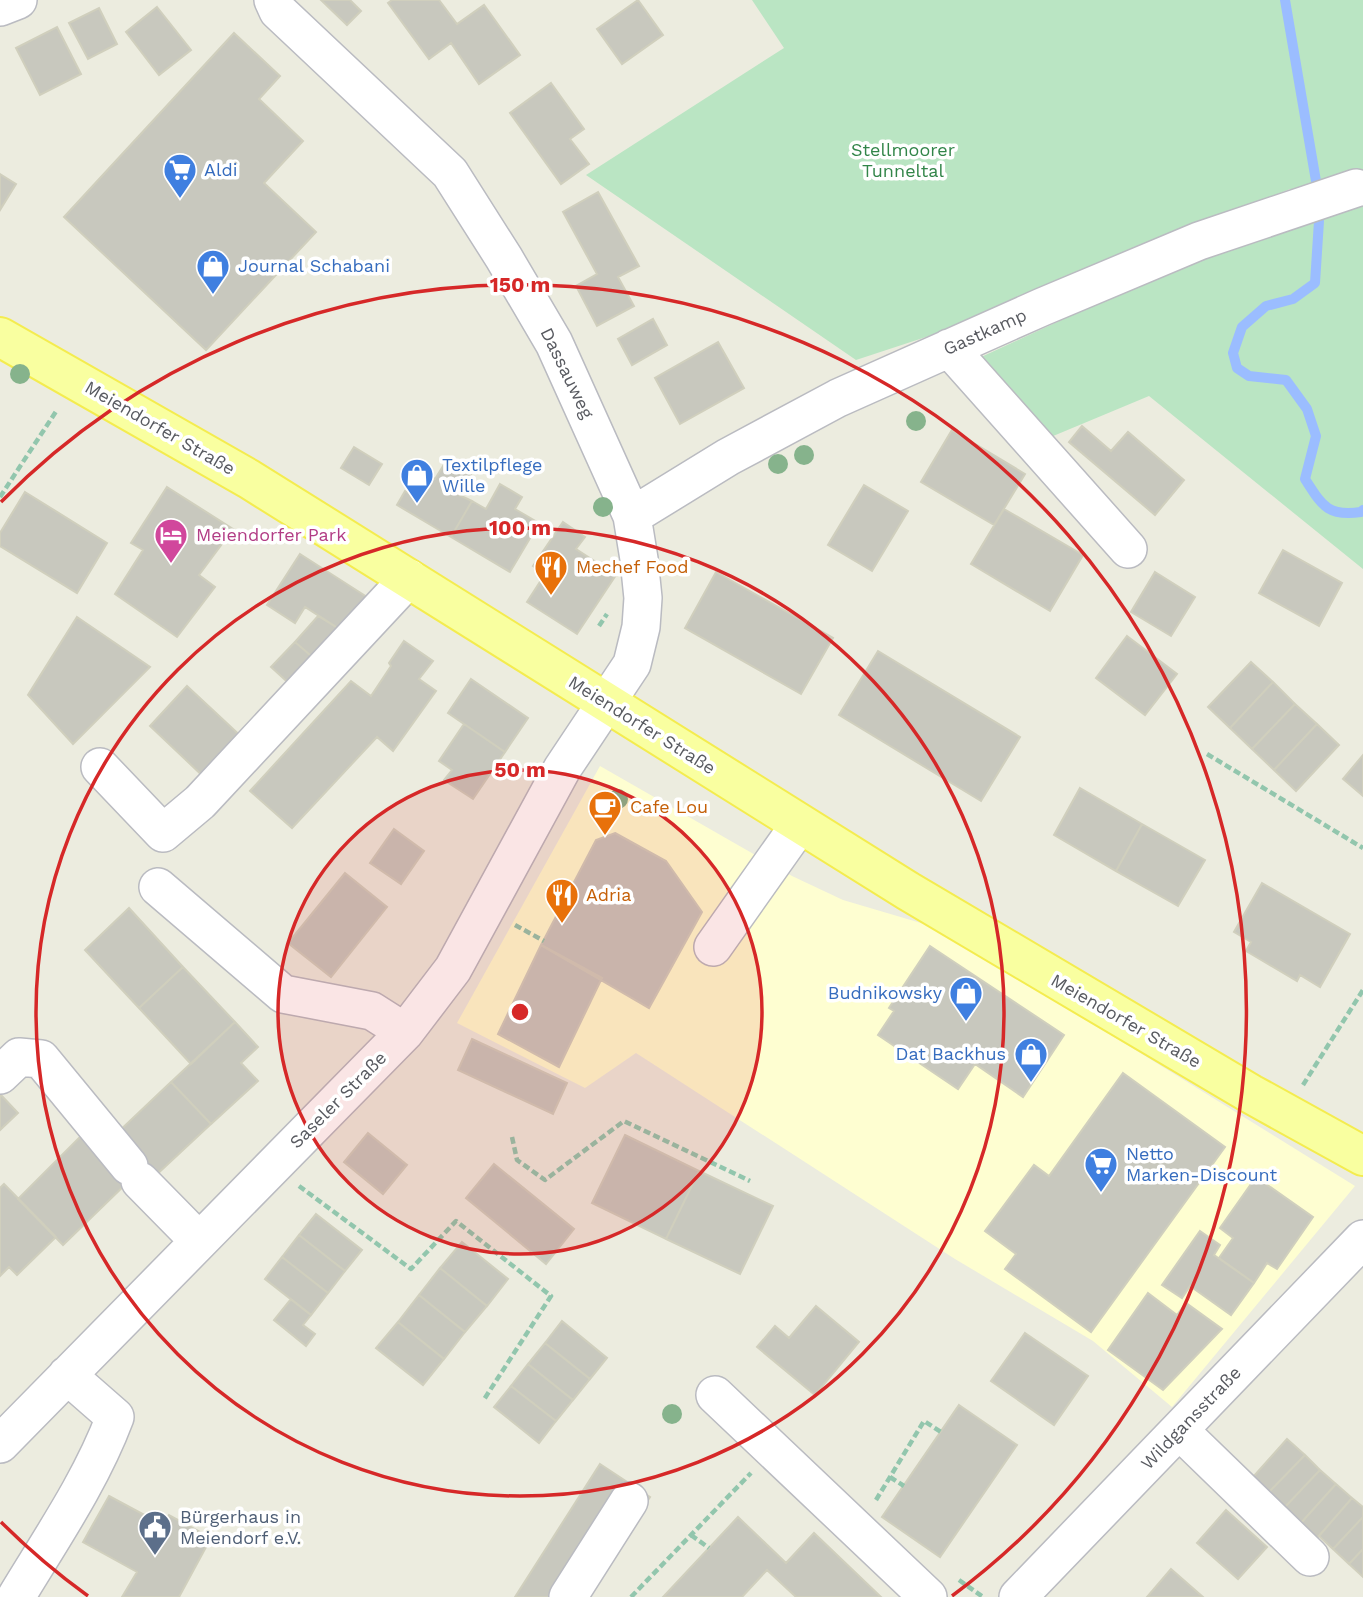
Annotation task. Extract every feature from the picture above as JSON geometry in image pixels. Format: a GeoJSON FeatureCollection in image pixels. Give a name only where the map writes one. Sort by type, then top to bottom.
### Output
{"type":"FeatureCollection","features":[{"type":"Feature","properties":{"kind":"main road","name":"Meiendorfer Straße"},"geometry":{"type":"LineString","coordinates":[[4,348],[77,380],[249,479],[908,891],[1363,1156]]}},
{"type":"Feature","properties":{"kind":"street"},"geometry":{"type":"LineString","coordinates":[[0,7],[18,0]]}},
{"type":"Feature","properties":{"kind":"street","name":"Dassauweg"},"geometry":{"type":"LineString","coordinates":[[273,0],[278,11],[450,173],[554,343],[632,516],[643,598],[641,627],[632,664],[606,703]]}},
{"type":"Feature","properties":{"kind":"street","name":"Gastkamp"},"geometry":{"type":"LineString","coordinates":[[632,516],[728,457],[838,398],[1199,241],[1356,188]]}},
{"type":"Feature","properties":{"kind":"street"},"geometry":{"type":"LineString","coordinates":[[949,348],[1128,549]]}},
{"type":"Feature","properties":{"kind":"street"},"geometry":{"type":"LineString","coordinates":[[100,767],[163,833],[200,803],[409,578]]}},
{"type":"Feature","properties":{"kind":"street","name":"Saseler Straße"},"geometry":{"type":"LineString","coordinates":[[0,1444],[405,1032],[453,969],[562,769],[606,703]]}},
{"type":"Feature","properties":{"kind":"street"},"geometry":{"type":"LineString","coordinates":[[713,947],[800,824]]}},
{"type":"Feature","properties":{"kind":"street"},"geometry":{"type":"LineString","coordinates":[[158,887],[283,995],[372,1011],[405,1032]]}},
{"type":"Feature","properties":{"kind":"street"},"geometry":{"type":"LineString","coordinates":[[0,1075],[19,1057],[41,1059],[134,1174],[199,1241]]}},
{"type":"Feature","properties":{"kind":"street","name":"Wildgansstraße"},"geometry":{"type":"LineString","coordinates":[[1018,1597],[1363,1239]]}},
{"type":"Feature","properties":{"kind":"street"},"geometry":{"type":"LineString","coordinates":[[16,1597],[70,1508],[106,1440],[115,1417],[67,1375]]}},
{"type":"Feature","properties":{"kind":"street"},"geometry":{"type":"LineString","coordinates":[[715,1395],[928,1597]]}},
{"type":"Feature","properties":{"kind":"street"},"geometry":{"type":"LineString","coordinates":[[1179,1430],[1310,1557]]}},
{"type":"Feature","properties":{"kind":"street"},"geometry":{"type":"LineString","coordinates":[[568,1597],[629,1502]]}},
{"type":"Feature","properties":{"kind":"path"},"geometry":{"type":"LineString","coordinates":[[0,498],[77,380]]}},
{"type":"Feature","properties":{"kind":"path"},"geometry":{"type":"LineString","coordinates":[[1206,754],[1363,848]]}},
{"type":"Feature","properties":{"kind":"path"},"geometry":{"type":"LineString","coordinates":[[527,932],[544,941]]}},
{"type":"Feature","properties":{"kind":"path"},"geometry":{"type":"LineString","coordinates":[[1286,1112],[1363,990]]}},
{"type":"Feature","properties":{"kind":"path"},"geometry":{"type":"LineString","coordinates":[[512,1138],[517,1160],[545,1180],[624,1121],[750,1181]]}},
{"type":"Feature","properties":{"kind":"path"},"geometry":{"type":"LineString","coordinates":[[272,1166],[411,1269],[456,1221],[551,1296],[483,1401]]}},
{"type":"Feature","properties":{"kind":"path"},"geometry":{"type":"LineString","coordinates":[[858,1530],[924,1421],[941,1432]]}},
{"type":"Feature","properties":{"kind":"path"},"geometry":{"type":"LineString","coordinates":[[631,1597],[773,1450]]}},
{"type":"Feature","properties":{"kind":"path"},"geometry":{"type":"LineString","coordinates":[[890,1476],[904,1486]]}},
{"type":"Feature","properties":{"kind":"path"},"geometry":{"type":"LineString","coordinates":[[691,1535],[709,1548]]}},
{"type":"Feature","properties":{"kind":"shaded area"},"geometry":{"type":"Polygon","coordinates":[[[600,766],[792,876],[843,900],[931,926],[1355,1186],[1172,1407],[1093,1341],[955,1259],[636,1053],[585,1088],[457,1023],[600,766]]]}},
{"type":"Feature","properties":{"kind":"green space","name":"Stellmoorer Tunneltal"},"geometry":{"type":"Polygon","coordinates":[[[752,0],[1363,0],[1363,569],[1149,396],[1046,439],[979,358],[1202,255],[1311,216],[1290,189],[929,336],[856,360],[586,175],[784,48],[752,0]]]}},
{"type":"Feature","properties":{"kind":"building"},"geometry":{"type":"Polygon","coordinates":[[[321,0],[350,0],[361,11],[347,25],[321,0]]]}},
{"type":"Feature","properties":{"kind":"building"},"geometry":{"type":"Polygon","coordinates":[[[392,0],[439,0],[457,24],[484,5],[520,55],[479,84],[451,43],[429,59],[388,3],[392,0]]]}},
{"type":"Feature","properties":{"kind":"building"},"geometry":{"type":"Polygon","coordinates":[[[638,0],[663,35],[622,64],[597,29],[638,0]]]}},
{"type":"Feature","properties":{"kind":"building"},"geometry":{"type":"Polygon","coordinates":[[[157,7],[191,50],[159,75],[126,32],[157,7]]]}},
{"type":"Feature","properties":{"kind":"building"},"geometry":{"type":"Polygon","coordinates":[[[99,8],[117,44],[88,59],[69,23],[99,8]]]}},
{"type":"Feature","properties":{"kind":"building"},"geometry":{"type":"Polygon","coordinates":[[[57,27],[81,74],[40,95],[16,48],[57,27]]]}},
{"type":"Feature","properties":{"kind":"building","name":"Aldi"},"geometry":{"type":"Polygon","coordinates":[[[234,33],[280,76],[259,99],[303,141],[264,183],[316,232],[206,350],[64,217],[234,33]]]}},
{"type":"Feature","properties":{"kind":"building"},"geometry":{"type":"Polygon","coordinates":[[[551,83],[584,129],[570,139],[589,164],[561,184],[510,113],[551,83]]]}},
{"type":"Feature","properties":{"kind":"building"},"geometry":{"type":"Polygon","coordinates":[[[0,174],[16,184],[0,210],[0,174]]]}},
{"type":"Feature","properties":{"kind":"building"},"geometry":{"type":"Polygon","coordinates":[[[598,192],[639,266],[618,277],[634,306],[597,326],[576,286],[597,274],[563,212],[598,192]]]}},
{"type":"Feature","properties":{"kind":"building"},"geometry":{"type":"Polygon","coordinates":[[[653,319],[667,345],[632,365],[618,339],[653,319]]]}},
{"type":"Feature","properties":{"kind":"building"},"geometry":{"type":"Polygon","coordinates":[[[718,342],[744,388],[680,424],[655,378],[718,342]]]}},
{"type":"Feature","properties":{"kind":"building"},"geometry":{"type":"Polygon","coordinates":[[[1082,426],[1111,451],[1128,432],[1184,480],[1155,515],[1069,442],[1082,426]]]}},
{"type":"Feature","properties":{"kind":"building"},"geometry":{"type":"Polygon","coordinates":[[[952,430],[1025,474],[994,525],[921,482],[952,430]]]}},
{"type":"Feature","properties":{"kind":"building"},"geometry":{"type":"Polygon","coordinates":[[[354,447],[382,464],[369,485],[341,468],[354,447]]]}},
{"type":"Feature","properties":{"kind":"building"},"geometry":{"type":"Polygon","coordinates":[[[448,458],[472,472],[459,495],[472,501],[451,537],[397,505],[405,491],[413,495],[425,474],[435,479],[448,458]]]}},
{"type":"Feature","properties":{"kind":"building"},"geometry":{"type":"Polygon","coordinates":[[[500,484],[522,497],[515,509],[539,523],[510,572],[451,537],[472,501],[486,509],[500,484]]]}},
{"type":"Feature","properties":{"kind":"building"},"geometry":{"type":"Polygon","coordinates":[[[864,485],[908,511],[872,571],[828,545],[864,485]]]}},
{"type":"Feature","properties":{"kind":"building"},"geometry":{"type":"Polygon","coordinates":[[[167,487],[233,529],[199,575],[215,587],[177,637],[115,594],[143,550],[131,543],[167,487]]]}},
{"type":"Feature","properties":{"kind":"building"},"geometry":{"type":"Polygon","coordinates":[[[25,492],[107,543],[77,593],[0,546],[0,533],[25,492]]]}},
{"type":"Feature","properties":{"kind":"building"},"geometry":{"type":"Polygon","coordinates":[[[1004,509],[1083,555],[1050,611],[971,564],[1004,509]]]}},
{"type":"Feature","properties":{"kind":"building"},"geometry":{"type":"Polygon","coordinates":[[[563,522],[585,537],[576,549],[616,575],[577,634],[527,602],[545,574],[533,566],[563,522]]]}},
{"type":"Feature","properties":{"kind":"building"},"geometry":{"type":"Polygon","coordinates":[[[1283,550],[1342,583],[1319,626],[1259,593],[1283,550]]]}},
{"type":"Feature","properties":{"kind":"building"},"geometry":{"type":"Polygon","coordinates":[[[300,554],[367,597],[344,632],[305,607],[295,623],[267,605],[300,554]]]}},
{"type":"Feature","properties":{"kind":"building"},"geometry":{"type":"Polygon","coordinates":[[[716,572],[833,638],[801,694],[685,628],[716,572]]]}},
{"type":"Feature","properties":{"kind":"building"},"geometry":{"type":"Polygon","coordinates":[[[1155,572],[1195,597],[1171,636],[1131,612],[1155,572]]]}},
{"type":"Feature","properties":{"kind":"building"},"geometry":{"type":"Polygon","coordinates":[[[318,616],[344,632],[317,661],[295,642],[318,616]]]}},
{"type":"Feature","properties":{"kind":"building"},"geometry":{"type":"Polygon","coordinates":[[[77,617],[150,667],[73,744],[28,695],[77,617]]]}},
{"type":"Feature","properties":{"kind":"building"},"geometry":{"type":"Polygon","coordinates":[[[1127,636],[1177,674],[1145,715],[1096,678],[1127,636]]]}},
{"type":"Feature","properties":{"kind":"building"},"geometry":{"type":"Polygon","coordinates":[[[404,641],[433,661],[419,679],[436,691],[393,751],[377,737],[292,828],[250,791],[351,681],[371,696],[404,641]]]}},
{"type":"Feature","properties":{"kind":"building"},"geometry":{"type":"Polygon","coordinates":[[[295,642],[317,661],[293,687],[271,667],[295,642]]]}},
{"type":"Feature","properties":{"kind":"building"},"geometry":{"type":"Polygon","coordinates":[[[878,651],[1020,737],[981,801],[839,715],[878,651]]]}},
{"type":"Feature","properties":{"kind":"building"},"geometry":{"type":"Polygon","coordinates":[[[1251,662],[1273,682],[1230,728],[1208,707],[1251,662]]]}},
{"type":"Feature","properties":{"kind":"building"},"geometry":{"type":"Polygon","coordinates":[[[471,679],[528,718],[505,752],[448,713],[471,679]]]}},
{"type":"Feature","properties":{"kind":"building"},"geometry":{"type":"Polygon","coordinates":[[[1273,682],[1295,704],[1252,749],[1230,728],[1273,682]]]}},
{"type":"Feature","properties":{"kind":"building"},"geometry":{"type":"Polygon","coordinates":[[[187,686],[245,740],[207,780],[150,726],[187,686]]]}},
{"type":"Feature","properties":{"kind":"building"},"geometry":{"type":"Polygon","coordinates":[[[1295,704],[1317,724],[1274,770],[1252,749],[1295,704]]]}},
{"type":"Feature","properties":{"kind":"building"},"geometry":{"type":"Polygon","coordinates":[[[464,724],[505,752],[473,799],[444,780],[452,770],[439,761],[464,724]]]}},
{"type":"Feature","properties":{"kind":"building"},"geometry":{"type":"Polygon","coordinates":[[[1317,724],[1339,745],[1296,791],[1274,770],[1317,724]]]}},
{"type":"Feature","properties":{"kind":"building"},"geometry":{"type":"Polygon","coordinates":[[[1363,755],[1363,796],[1343,779],[1363,755]]]}},
{"type":"Feature","properties":{"kind":"building"},"geometry":{"type":"Polygon","coordinates":[[[1080,788],[1142,824],[1116,871],[1054,835],[1080,788]]]}},
{"type":"Feature","properties":{"kind":"building"},"geometry":{"type":"Polygon","coordinates":[[[1142,824],[1205,860],[1178,906],[1116,871],[1142,824]]]}},
{"type":"Feature","properties":{"kind":"building"},"geometry":{"type":"Polygon","coordinates":[[[394,829],[424,851],[401,884],[370,863],[394,829]]]}},
{"type":"Feature","properties":{"kind":"building"},"geometry":{"type":"Polygon","coordinates":[[[615,833],[666,861],[702,912],[649,1008],[541,945],[596,840],[615,833]]]}},
{"type":"Feature","properties":{"kind":"building"},"geometry":{"type":"Polygon","coordinates":[[[345,873],[387,907],[331,977],[288,943],[345,873]]]}},
{"type":"Feature","properties":{"kind":"building"},"geometry":{"type":"Polygon","coordinates":[[[1262,883],[1350,934],[1320,987],[1300,975],[1297,981],[1246,951],[1251,942],[1234,932],[1262,883]]]}},
{"type":"Feature","properties":{"kind":"building"},"geometry":{"type":"Polygon","coordinates":[[[129,908],[183,967],[139,1008],[85,950],[129,908]]]}},
{"type":"Feature","properties":{"kind":"building"},"geometry":{"type":"Polygon","coordinates":[[[541,945],[602,978],[559,1067],[498,1034],[541,945]]]}},
{"type":"Feature","properties":{"kind":"building","name":"Budnikowsky"},"geometry":{"type":"Polygon","coordinates":[[[930,946],[1064,1035],[1023,1097],[975,1064],[958,1089],[878,1035],[894,1011],[889,1008],[930,946]]]}},
{"type":"Feature","properties":{"kind":"building"},"geometry":{"type":"Polygon","coordinates":[[[183,967],[235,1022],[191,1064],[139,1008],[183,967]]]}},
{"type":"Feature","properties":{"kind":"building"},"geometry":{"type":"Polygon","coordinates":[[[235,1022],[258,1047],[241,1063],[258,1081],[211,1124],[171,1082],[235,1022]]]}},
{"type":"Feature","properties":{"kind":"building"},"geometry":{"type":"Polygon","coordinates":[[[472,1039],[567,1083],[553,1114],[458,1070],[472,1039]]]}},
{"type":"Feature","properties":{"kind":"building","name":"Netto Marken-Discount"},"geometry":{"type":"Polygon","coordinates":[[[1123,1073],[1225,1147],[1091,1332],[1005,1269],[1016,1254],[985,1231],[1034,1165],[1049,1176],[1123,1073]]]}},
{"type":"Feature","properties":{"kind":"building"},"geometry":{"type":"Polygon","coordinates":[[[171,1082],[211,1124],[154,1177],[115,1135],[171,1082]]]}},
{"type":"Feature","properties":{"kind":"building"},"geometry":{"type":"Polygon","coordinates":[[[0,1094],[18,1113],[0,1130],[0,1094]]]}},
{"type":"Feature","properties":{"kind":"building"},"geometry":{"type":"Polygon","coordinates":[[[84,1133],[130,1180],[63,1245],[18,1199],[84,1133]]]}},
{"type":"Feature","properties":{"kind":"building"},"geometry":{"type":"Polygon","coordinates":[[[368,1133],[407,1165],[383,1194],[344,1162],[368,1133]]]}},
{"type":"Feature","properties":{"kind":"building"},"geometry":{"type":"Polygon","coordinates":[[[625,1135],[699,1171],[666,1239],[592,1203],[625,1135]]]}},
{"type":"Feature","properties":{"kind":"building"},"geometry":{"type":"Polygon","coordinates":[[[494,1164],[574,1229],[546,1264],[466,1198],[494,1164]]]}},
{"type":"Feature","properties":{"kind":"building"},"geometry":{"type":"Polygon","coordinates":[[[699,1171],[773,1206],[740,1274],[666,1239],[699,1171]]]}},
{"type":"Feature","properties":{"kind":"building"},"geometry":{"type":"Polygon","coordinates":[[[1256,1177],[1313,1217],[1277,1269],[1267,1263],[1254,1283],[1219,1258],[1233,1238],[1220,1228],[1256,1177]]]}},
{"type":"Feature","properties":{"kind":"building"},"geometry":{"type":"Polygon","coordinates":[[[4,1184],[56,1237],[17,1275],[9,1267],[0,1276],[0,1188],[4,1184]]]}},
{"type":"Feature","properties":{"kind":"building"},"geometry":{"type":"Polygon","coordinates":[[[316,1214],[362,1250],[345,1271],[299,1235],[316,1214]]]}},
{"type":"Feature","properties":{"kind":"building"},"geometry":{"type":"Polygon","coordinates":[[[1200,1231],[1220,1245],[1214,1255],[1254,1283],[1231,1315],[1190,1286],[1182,1298],[1162,1285],[1200,1231]]]}},
{"type":"Feature","properties":{"kind":"building"},"geometry":{"type":"Polygon","coordinates":[[[299,1235],[345,1271],[328,1293],[282,1257],[299,1235]]]}},
{"type":"Feature","properties":{"kind":"building"},"geometry":{"type":"Polygon","coordinates":[[[462,1242],[508,1279],[487,1306],[440,1268],[462,1242]]]}},
{"type":"Feature","properties":{"kind":"building"},"geometry":{"type":"Polygon","coordinates":[[[282,1257],[328,1293],[311,1315],[265,1279],[282,1257]]]}},
{"type":"Feature","properties":{"kind":"building"},"geometry":{"type":"Polygon","coordinates":[[[440,1268],[487,1306],[465,1332],[419,1295],[440,1268]]]}},
{"type":"Feature","properties":{"kind":"building"},"geometry":{"type":"Polygon","coordinates":[[[1148,1293],[1177,1315],[1186,1303],[1222,1329],[1163,1390],[1108,1350],[1148,1293]]]}},
{"type":"Feature","properties":{"kind":"building"},"geometry":{"type":"Polygon","coordinates":[[[419,1295],[465,1332],[444,1359],[398,1322],[419,1295]]]}},
{"type":"Feature","properties":{"kind":"building"},"geometry":{"type":"Polygon","coordinates":[[[291,1299],[311,1315],[303,1325],[315,1334],[306,1346],[274,1320],[291,1299]]]}},
{"type":"Feature","properties":{"kind":"building"},"geometry":{"type":"Polygon","coordinates":[[[816,1306],[859,1342],[815,1395],[757,1347],[775,1326],[789,1338],[816,1306]]]}},
{"type":"Feature","properties":{"kind":"building"},"geometry":{"type":"Polygon","coordinates":[[[562,1321],[607,1358],[590,1379],[545,1343],[562,1321]]]}},
{"type":"Feature","properties":{"kind":"building"},"geometry":{"type":"Polygon","coordinates":[[[398,1322],[444,1359],[423,1385],[376,1348],[398,1322]]]}},
{"type":"Feature","properties":{"kind":"building"},"geometry":{"type":"Polygon","coordinates":[[[1025,1333],[1088,1376],[1054,1425],[991,1381],[1025,1333]]]}},
{"type":"Feature","properties":{"kind":"building"},"geometry":{"type":"Polygon","coordinates":[[[545,1343],[590,1379],[573,1400],[528,1364],[545,1343]]]}},
{"type":"Feature","properties":{"kind":"building"},"geometry":{"type":"Polygon","coordinates":[[[528,1364],[573,1400],[556,1421],[511,1386],[528,1364]]]}},
{"type":"Feature","properties":{"kind":"building"},"geometry":{"type":"Polygon","coordinates":[[[511,1386],[556,1421],[539,1443],[494,1407],[511,1386]]]}},
{"type":"Feature","properties":{"kind":"building"},"geometry":{"type":"Polygon","coordinates":[[[959,1405],[1017,1445],[940,1557],[882,1517],[959,1405]]]}},
{"type":"Feature","properties":{"kind":"building"},"geometry":{"type":"Polygon","coordinates":[[[1287,1439],[1305,1455],[1268,1493],[1253,1477],[1287,1439]]]}},
{"type":"Feature","properties":{"kind":"building"},"geometry":{"type":"Polygon","coordinates":[[[1305,1455],[1320,1470],[1284,1508],[1268,1493],[1305,1455]]]}},
{"type":"Feature","properties":{"kind":"building"},"geometry":{"type":"Polygon","coordinates":[[[600,1464],[650,1497],[585,1597],[515,1597],[600,1464]]]}},
{"type":"Feature","properties":{"kind":"building"},"geometry":{"type":"Polygon","coordinates":[[[1320,1470],[1336,1484],[1300,1524],[1284,1508],[1320,1470]]]}},
{"type":"Feature","properties":{"kind":"building"},"geometry":{"type":"Polygon","coordinates":[[[1336,1484],[1352,1498],[1317,1538],[1300,1524],[1336,1484]]]}},
{"type":"Feature","properties":{"kind":"building","name":"Bürgerhaus in Meiendorf e.V."},"geometry":{"type":"Polygon","coordinates":[[[109,1496],[163,1525],[169,1515],[211,1538],[179,1597],[122,1597],[137,1572],[83,1542],[109,1496]]]}},
{"type":"Feature","properties":{"kind":"building"},"geometry":{"type":"Polygon","coordinates":[[[1352,1498],[1363,1507],[1363,1517],[1333,1549],[1319,1536],[1352,1498]]]}},
{"type":"Feature","properties":{"kind":"building"},"geometry":{"type":"Polygon","coordinates":[[[1226,1510],[1267,1547],[1238,1579],[1197,1543],[1226,1510]]]}},
{"type":"Feature","properties":{"kind":"building"},"geometry":{"type":"Polygon","coordinates":[[[738,1517],[786,1563],[814,1533],[881,1597],[796,1597],[767,1570],[742,1597],[663,1597],[738,1517]]]}},
{"type":"Feature","properties":{"kind":"building"},"geometry":{"type":"Polygon","coordinates":[[[1363,1517],[1363,1549],[1349,1564],[1333,1549],[1363,1517]]]}},
{"type":"Feature","properties":{"kind":"building"},"geometry":{"type":"Polygon","coordinates":[[[1363,1549],[1363,1577],[1349,1564],[1363,1549]]]}},
{"type":"Feature","properties":{"kind":"building"},"geometry":{"type":"Polygon","coordinates":[[[1171,1569],[1203,1597],[1147,1597],[1171,1569]]]}},
{"type":"Feature","properties":{"kind":"waterway"},"geometry":{"type":"LineString","coordinates":[[1285,0],[1316,181]]}},
{"type":"Feature","properties":{"kind":"waterway"},"geometry":{"type":"LineString","coordinates":[[1319,221],[1315,283],[1293,299],[1266,306],[1242,327],[1233,353],[1237,368],[1249,376],[1286,380],[1307,409],[1316,436],[1305,479],[1321,502],[1340,513],[1363,510]]}},
{"type":"Feature","properties":{"kind":"place","name":"Aldi"},"geometry":{"type":"Point","coordinates":[180,200]}},
{"type":"Feature","properties":{"kind":"place","name":"Journal Schabani"},"geometry":{"type":"Point","coordinates":[213,296]}},
{"type":"Feature","properties":{"kind":"place","name":"Textilpflege Wille"},"geometry":{"type":"Point","coordinates":[417,505]}},
{"type":"Feature","properties":{"kind":"place","name":"Meiendorfer Park"},"geometry":{"type":"Point","coordinates":[171,565]}},
{"type":"Feature","properties":{"kind":"place","name":"Mechef Food"},"geometry":{"type":"Point","coordinates":[551,597]}},
{"type":"Feature","properties":{"kind":"place","name":"Cafe Lou"},"geometry":{"type":"Point","coordinates":[605,837]}},
{"type":"Feature","properties":{"kind":"place","name":"Adria"},"geometry":{"type":"Point","coordinates":[562,925]}},
{"type":"Feature","properties":{"kind":"place","name":"Budnikowsky"},"geometry":{"type":"Point","coordinates":[966,1023]}},
{"type":"Feature","properties":{"kind":"place","name":"Dat Backhus"},"geometry":{"type":"Point","coordinates":[1031,1084]}},
{"type":"Feature","properties":{"kind":"place","name":"Netto Marken-Discount"},"geometry":{"type":"Point","coordinates":[1101,1194]}},
{"type":"Feature","properties":{"kind":"place","name":"Bürgerhaus in Meiendorf e.V."},"geometry":{"type":"Point","coordinates":[155,1557]}}]}
